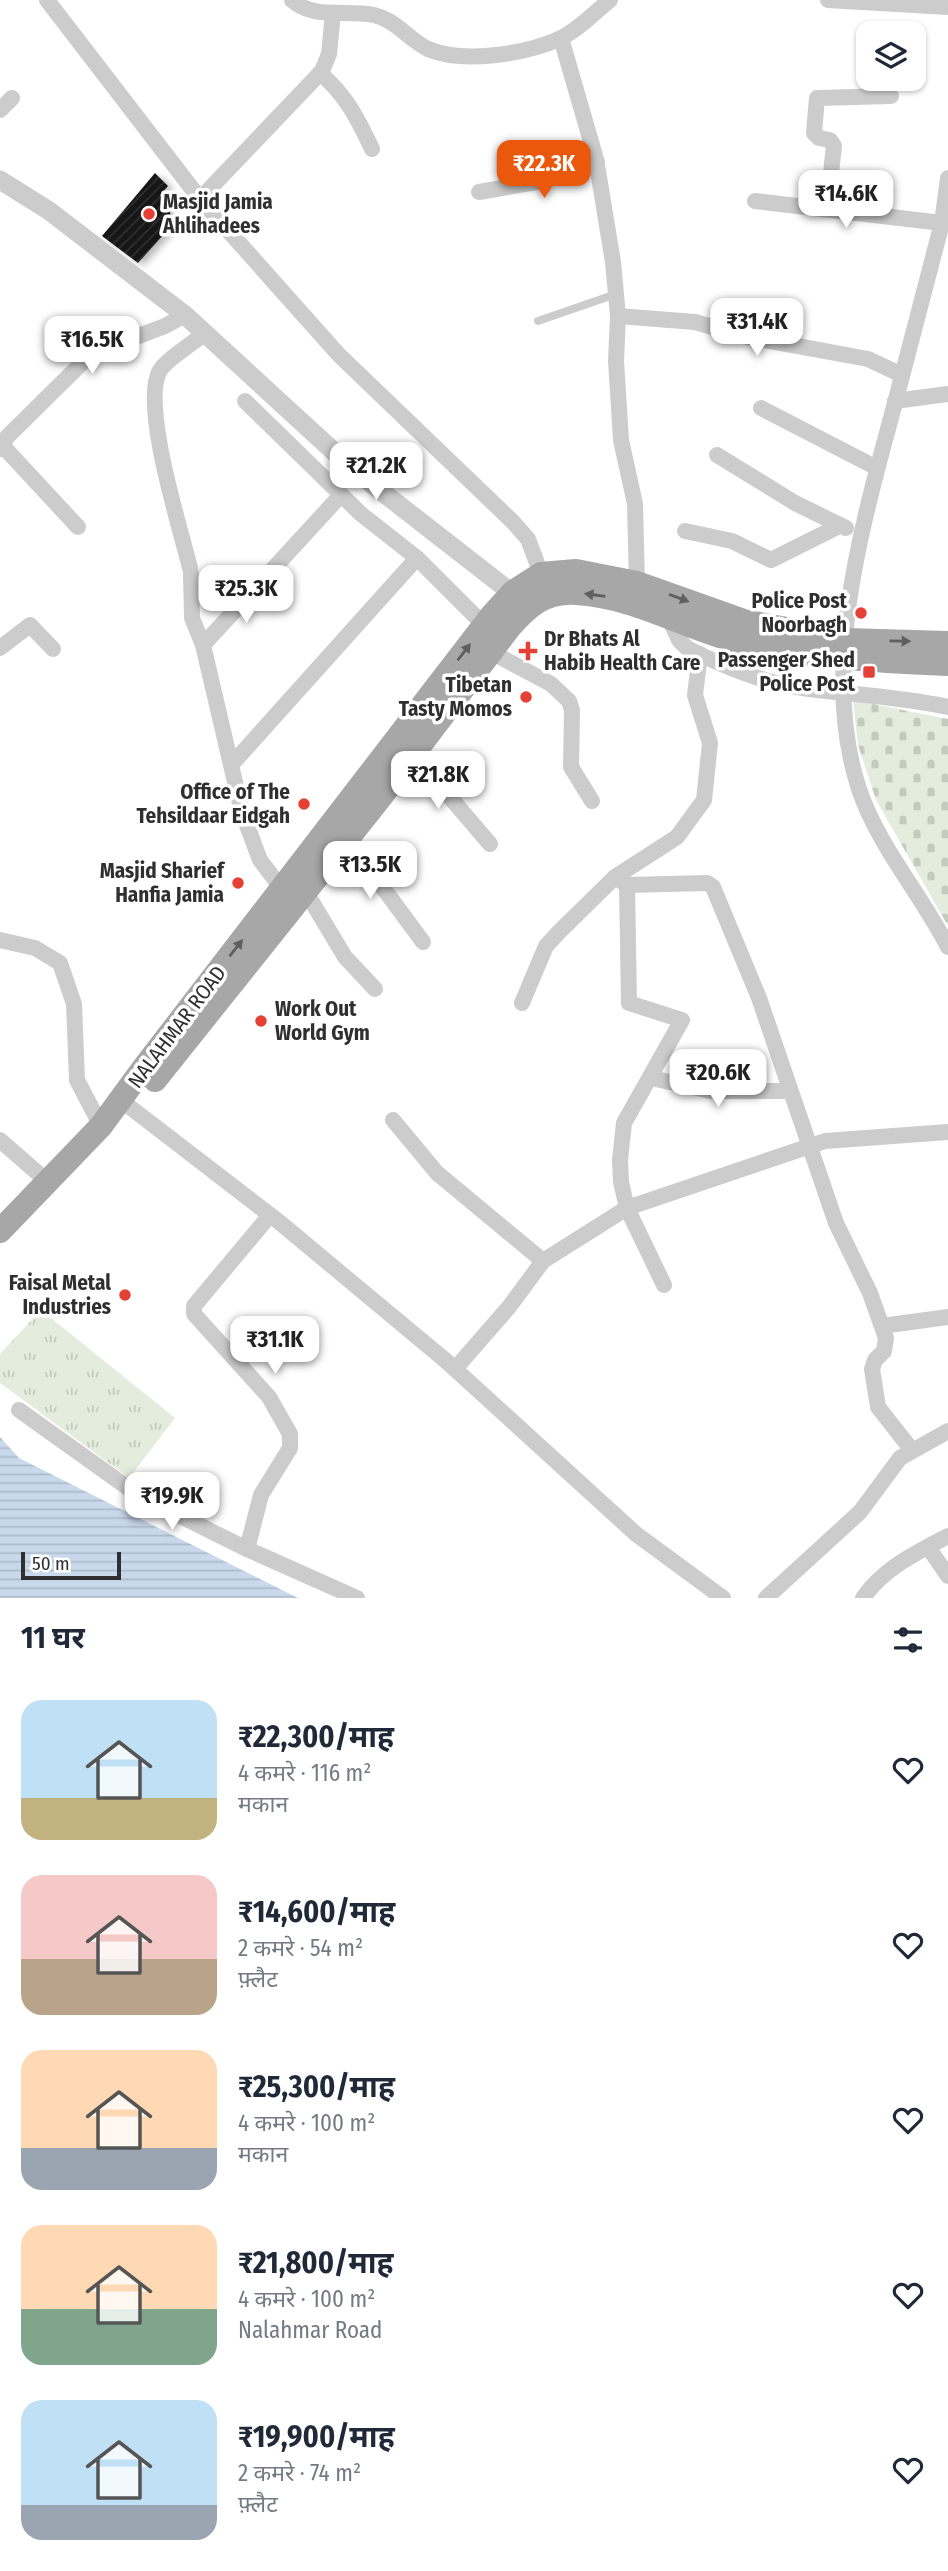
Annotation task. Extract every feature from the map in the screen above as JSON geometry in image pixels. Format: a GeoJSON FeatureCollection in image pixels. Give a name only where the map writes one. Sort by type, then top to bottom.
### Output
{"type":"FeatureCollection","features":[{"type":"Feature","properties":{"kind":"main road","name":"NALAHMAR ROAD"},"geometry":{"type":"LineString","coordinates":[[294,890],[347,839],[414,754],[491,652],[520,600],[541,574],[576,571],[638,583],[744,621],[844,650],[948,643]]}},
{"type":"Feature","properties":{"kind":"main road","name":"NALAHMAR ROAD"},"geometry":{"type":"LineString","coordinates":[[0,1231],[101,1126],[122,1101],[142,1070],[294,890],[484,625],[520,600],[575,592],[619,599],[739,641],[844,650],[948,664]]}},
{"type":"Feature","properties":{"kind":"street"},"geometry":{"type":"LineString","coordinates":[[47,0],[201,200],[339,355],[513,522],[528,539],[541,574]]}},
{"type":"Feature","properties":{"kind":"street"},"geometry":{"type":"LineString","coordinates":[[292,0],[304,8],[333,13],[376,15],[392,22],[422,46],[443,54],[500,56],[561,38],[610,0]]}},
{"type":"Feature","properties":{"kind":"street"},"geometry":{"type":"LineString","coordinates":[[828,0],[948,7]]}},
{"type":"Feature","properties":{"kind":"street"},"geometry":{"type":"LineString","coordinates":[[201,200],[320,73],[329,54],[333,13]]}},
{"type":"Feature","properties":{"kind":"street"},"geometry":{"type":"LineString","coordinates":[[561,38],[597,162],[616,294],[616,361],[621,440],[635,504],[638,583]]}},
{"type":"Feature","properties":{"kind":"street"},"geometry":{"type":"LineString","coordinates":[[320,73],[339,89],[351,105],[372,149]]}},
{"type":"Feature","properties":{"kind":"street"},"geometry":{"type":"LineString","coordinates":[[827,209],[834,146],[830,140],[814,133],[817,98],[891,96]]}},
{"type":"Feature","properties":{"kind":"street"},"geometry":{"type":"LineString","coordinates":[[0,110],[12,98]]}},
{"type":"Feature","properties":{"kind":"street"},"geometry":{"type":"LineString","coordinates":[[479,192],[535,183],[597,162]]}},
{"type":"Feature","properties":{"kind":"street"},"geometry":{"type":"LineString","coordinates":[[948,178],[942,223],[861,534],[844,650],[844,692],[850,755],[860,791],[878,831],[948,947]]}},
{"type":"Feature","properties":{"kind":"street"},"geometry":{"type":"LineString","coordinates":[[0,180],[48,210],[185,315],[354,470],[477,569],[520,600]]}},
{"type":"Feature","properties":{"kind":"street"},"geometry":{"type":"LineString","coordinates":[[755,201],[942,223]]}},
{"type":"Feature","properties":{"kind":"street"},"geometry":{"type":"LineString","coordinates":[[78,527],[1,446],[91,354],[185,315]]}},
{"type":"Feature","properties":{"kind":"street"},"geometry":{"type":"LineString","coordinates":[[618,316],[695,322],[755,338],[868,359],[902,375]]}},
{"type":"Feature","properties":{"kind":"street"},"geometry":{"type":"LineString","coordinates":[[204,334],[160,370],[157,381],[156,427],[190,571],[192,618],[203,645],[242,812],[260,860],[294,890],[345,957],[375,989]]}},
{"type":"Feature","properties":{"kind":"street"},"geometry":{"type":"LineString","coordinates":[[895,401],[948,394]]}},
{"type":"Feature","properties":{"kind":"street"},"geometry":{"type":"LineString","coordinates":[[245,401],[341,495],[417,558],[484,625]]}},
{"type":"Feature","properties":{"kind":"street"},"geometry":{"type":"LineString","coordinates":[[761,408],[877,468]]}},
{"type":"Feature","properties":{"kind":"street"},"geometry":{"type":"LineString","coordinates":[[717,456],[795,503],[839,526],[861,534]]}},
{"type":"Feature","properties":{"kind":"street"},"geometry":{"type":"LineString","coordinates":[[203,645],[341,495]]}},
{"type":"Feature","properties":{"kind":"street"},"geometry":{"type":"LineString","coordinates":[[685,530],[744,545],[763,559],[771,560],[839,526]]}},
{"type":"Feature","properties":{"kind":"street"},"geometry":{"type":"LineString","coordinates":[[232,764],[417,558]]}},
{"type":"Feature","properties":{"kind":"street"},"geometry":{"type":"LineString","coordinates":[[668,617],[680,640],[700,654],[770,681],[807,689],[948,707]]}},
{"type":"Feature","properties":{"kind":"street"},"geometry":{"type":"LineString","coordinates":[[0,648],[30,625],[53,649]]}},
{"type":"Feature","properties":{"kind":"street"},"geometry":{"type":"LineString","coordinates":[[491,652],[551,684],[569,701],[572,710],[571,767],[592,801]]}},
{"type":"Feature","properties":{"kind":"street"},"geometry":{"type":"LineString","coordinates":[[522,1003],[547,946],[621,881],[677,837],[704,800],[710,743],[695,695],[700,654]]}},
{"type":"Feature","properties":{"kind":"street"},"geometry":{"type":"LineString","coordinates":[[414,754],[490,844]]}},
{"type":"Feature","properties":{"kind":"street"},"geometry":{"type":"LineString","coordinates":[[347,839],[423,942]]}},
{"type":"Feature","properties":{"kind":"street"},"geometry":{"type":"LineString","coordinates":[[621,881],[629,1003],[681,1020],[622,1129],[621,1182],[627,1208],[664,1285]]}},
{"type":"Feature","properties":{"kind":"street"},"geometry":{"type":"LineString","coordinates":[[621,881],[707,883],[713,887],[746,964],[836,1223],[870,1293],[882,1326],[886,1345],[873,1363],[874,1392],[884,1416],[911,1449]]}},
{"type":"Feature","properties":{"kind":"street"},"geometry":{"type":"LineString","coordinates":[[0,940],[35,948],[60,963],[74,1004],[77,1080],[101,1126]]}},
{"type":"Feature","properties":{"kind":"street"},"geometry":{"type":"LineString","coordinates":[[651,1079],[711,1091],[790,1091]]}},
{"type":"Feature","properties":{"kind":"street"},"geometry":{"type":"LineString","coordinates":[[122,1101],[270,1215],[455,1369],[636,1534],[723,1598]]}},
{"type":"Feature","properties":{"kind":"street"},"geometry":{"type":"LineString","coordinates":[[393,1120],[437,1173],[543,1261]]}},
{"type":"Feature","properties":{"kind":"street"},"geometry":{"type":"LineString","coordinates":[[455,1369],[509,1307],[543,1261],[627,1208],[807,1145],[844,1139],[948,1132]]}},
{"type":"Feature","properties":{"kind":"street"},"geometry":{"type":"LineString","coordinates":[[0,1140],[48,1182]]}},
{"type":"Feature","properties":{"kind":"street"},"geometry":{"type":"LineString","coordinates":[[247,1549],[261,1495],[290,1448],[290,1434],[269,1397],[194,1314],[194,1306],[270,1215]]}},
{"type":"Feature","properties":{"kind":"street"},"geometry":{"type":"LineString","coordinates":[[882,1326],[948,1317]]}},
{"type":"Feature","properties":{"kind":"street"},"geometry":{"type":"LineString","coordinates":[[19,1410],[138,1495],[247,1549],[357,1598]]}},
{"type":"Feature","properties":{"kind":"street"},"geometry":{"type":"LineString","coordinates":[[766,1598],[860,1512],[889,1470],[911,1449],[948,1431]]}},
{"type":"Feature","properties":{"kind":"street"},"geometry":{"type":"LineString","coordinates":[[863,1598],[881,1577],[948,1536]]}},
{"type":"Feature","properties":{"kind":"street"},"geometry":{"type":"LineString","coordinates":[[928,1547],[948,1576]]}},
{"type":"Feature","properties":{"kind":"lane"},"geometry":{"type":"LineString","coordinates":[[538,321],[616,294]]}},
{"type":"Feature","properties":{"kind":"green space"},"geometry":{"type":"Polygon","coordinates":[[[853,700],[948,719],[948,926],[876,800],[858,745],[853,700]]]}},
{"type":"Feature","properties":{"kind":"green space"},"geometry":{"type":"Polygon","coordinates":[[[41,1310],[175,1418],[129,1478],[0,1383],[0,1354],[41,1310]]]}},
{"type":"Feature","properties":{"kind":"water"},"geometry":{"type":"Polygon","coordinates":[[[0,1437],[19,1458],[298,1598],[0,1598],[0,1437]]]}},
{"type":"Feature","properties":{"kind":"building"},"geometry":{"type":"Polygon","coordinates":[[[155,173],[168,186],[160,195],[175,222],[138,263],[102,236],[155,173]]]}},
{"type":"Feature","properties":{"kind":"place","name":"Masjid Jamia Ahlihadees"},"geometry":{"type":"Point","coordinates":[149,214]}},
{"type":"Feature","properties":{"kind":"place","name":"Police Post Noorbagh"},"geometry":{"type":"Point","coordinates":[861,613]}},
{"type":"Feature","properties":{"kind":"place","name":"Dr Bhats Al Habib Health Care"},"geometry":{"type":"Point","coordinates":[528,651]}},
{"type":"Feature","properties":{"kind":"place","name":"Passenger Shed Police Post"},"geometry":{"type":"Point","coordinates":[869,672]}},
{"type":"Feature","properties":{"kind":"place","name":"Tibetan Tasty Momos"},"geometry":{"type":"Point","coordinates":[526,697]}},
{"type":"Feature","properties":{"kind":"place","name":"Office of The Tehsildaar Eidgah"},"geometry":{"type":"Point","coordinates":[304,804]}},
{"type":"Feature","properties":{"kind":"place","name":"Masjid Sharief Hanfia Jamia"},"geometry":{"type":"Point","coordinates":[238,883]}},
{"type":"Feature","properties":{"kind":"place","name":"Work Out World Gym"},"geometry":{"type":"Point","coordinates":[261,1021]}},
{"type":"Feature","properties":{"kind":"place","name":"Faisal Metal Industries"},"geometry":{"type":"Point","coordinates":[125,1295]}}]}
